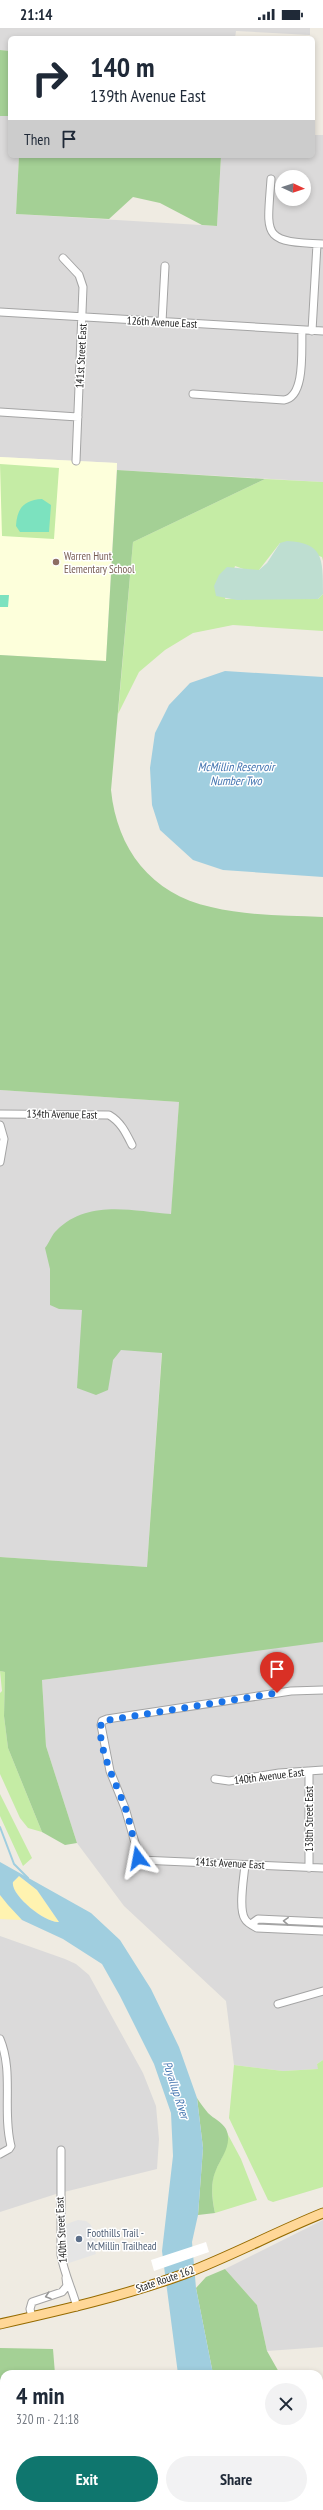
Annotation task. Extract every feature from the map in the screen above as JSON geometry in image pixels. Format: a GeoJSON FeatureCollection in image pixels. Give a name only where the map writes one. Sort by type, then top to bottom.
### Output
{"type":"FeatureCollection","features":[{"type":"Feature","properties":{"kind":"main road","name":"State Route 162"},"geometry":{"type":"LineString","coordinates":[[0,2324],[77,2307],[146,2287],[239,2250],[323,2213]]}},
{"type":"Feature","properties":{"kind":"street"},"geometry":{"type":"LineString","coordinates":[[270,179],[270,227],[276,236],[283,241],[320,244],[312,331]]}},
{"type":"Feature","properties":{"kind":"street","name":"141st Street East"},"geometry":{"type":"LineString","coordinates":[[63,258],[79,275],[82,282],[83,317],[76,461]]}},
{"type":"Feature","properties":{"kind":"street"},"geometry":{"type":"LineString","coordinates":[[162,322],[165,266]]}},
{"type":"Feature","properties":{"kind":"street","name":"126th Avenue East"},"geometry":{"type":"LineString","coordinates":[[0,312],[323,332]]}},
{"type":"Feature","properties":{"kind":"street"},"geometry":{"type":"LineString","coordinates":[[193,394],[284,400],[293,396],[298,390],[300,382],[302,330]]}},
{"type":"Feature","properties":{"kind":"street"},"geometry":{"type":"LineString","coordinates":[[0,412],[78,417]]}},
{"type":"Feature","properties":{"kind":"street","name":"134th Avenue East"},"geometry":{"type":"LineString","coordinates":[[0,1114],[109,1115],[116,1119],[132,1145]]}},
{"type":"Feature","properties":{"kind":"street"},"geometry":{"type":"LineString","coordinates":[[0,1125],[4,1139],[0,1162]]}},
{"type":"Feature","properties":{"kind":"street","name":"141st Avenue East"},"geometry":{"type":"LineString","coordinates":[[323,1690],[291,1691],[102,1721],[104,1749],[110,1771],[125,1808],[138,1858],[146,1861],[323,1868]]}},
{"type":"Feature","properties":{"kind":"street","name":"140th Avenue East"},"geometry":{"type":"LineString","coordinates":[[215,1779],[229,1781],[323,1770]]}},
{"type":"Feature","properties":{"kind":"street","name":"138th Street East"},"geometry":{"type":"LineString","coordinates":[[309,1771],[309,1868]]}},
{"type":"Feature","properties":{"kind":"street"},"geometry":{"type":"LineString","coordinates":[[245,1865],[242,1909],[244,1917],[250,1924],[257,1928],[323,1931]]}},
{"type":"Feature","properties":{"kind":"street"},"geometry":{"type":"LineString","coordinates":[[250,1924],[258,1919],[323,1922]]}},
{"type":"Feature","properties":{"kind":"street"},"geometry":{"type":"LineString","coordinates":[[278,2004],[323,1991]]}},
{"type":"Feature","properties":{"kind":"street"},"geometry":{"type":"LineString","coordinates":[[0,2040],[6,2057],[7,2121],[11,2146],[9,2149],[0,2154]]}},
{"type":"Feature","properties":{"kind":"street","name":"140th Street East"},"geometry":{"type":"LineString","coordinates":[[60,2150],[61,2250],[66,2275],[70,2279],[77,2307]]}},
{"type":"Feature","properties":{"kind":"street"},"geometry":{"type":"LineString","coordinates":[[32,2317],[30,2309],[32,2302],[62,2292],[66,2286],[66,2275]]}},
{"type":"Feature","properties":{"kind":"shaded area"},"geometry":{"type":"Polygon","coordinates":[[[0,28],[310,28],[310,35],[236,31],[235,36],[8,36],[8,51],[0,50],[0,28]]]}},
{"type":"Feature","properties":{"kind":"shaded area"},"geometry":{"type":"Polygon","coordinates":[[[0,116],[8,116],[8,158],[19,158],[16,214],[217,226],[221,158],[315,158],[315,135],[323,135],[323,482],[117,470],[117,463],[0,457],[0,116]]]}},
{"type":"Feature","properties":{"kind":"shaded area","name":"Warren Hunt Elementary School"},"geometry":{"type":"Polygon","coordinates":[[[0,457],[117,463],[106,661],[0,655],[0,457]]]}},
{"type":"Feature","properties":{"kind":"shaded area"},"geometry":{"type":"Polygon","coordinates":[[[287,541],[299,542],[308,545],[318,554],[321,561],[323,594],[318,599],[237,600],[216,596],[214,586],[219,575],[227,567],[259,570],[267,563],[280,543],[287,541]]]}},
{"type":"Feature","properties":{"kind":"shaded area"},"geometry":{"type":"Polygon","coordinates":[[[0,1090],[179,1102],[147,1567],[0,1557],[0,1090]]]}},
{"type":"Feature","properties":{"kind":"shaded area"},"geometry":{"type":"Polygon","coordinates":[[[314,1642],[323,1642],[323,2060],[317,2064],[319,2069],[283,2071],[234,2065],[226,2001],[124,1906],[77,1843],[46,1746],[42,1680],[314,1642]]]}},
{"type":"Feature","properties":{"kind":"shaded area"},"geometry":{"type":"Polygon","coordinates":[[[0,1936],[65,1959],[76,1964],[89,1975],[143,2073],[156,2106],[159,2139],[157,2169],[56,2194],[0,2212],[0,1936]]]}},
{"type":"Feature","properties":{"kind":"shaded area","name":"Foothills Trail - McMillin Trailhead"},"geometry":{"type":"Polygon","coordinates":[[[78,2220],[86,2221],[91,2225],[99,2247],[94,2248],[96,2254],[66,2264],[61,2242],[61,2226],[78,2220]]]}},
{"type":"Feature","properties":{"kind":"shaded area"},"geometry":{"type":"Polygon","coordinates":[[[323,2220],[323,2347],[267,2351],[257,2305],[225,2269],[323,2220]]]}},
{"type":"Feature","properties":{"kind":"green space"},"geometry":{"type":"Polygon","coordinates":[[[0,50],[8,51],[8,116],[0,116],[0,50]]]}},
{"type":"Feature","properties":{"kind":"green space"},"geometry":{"type":"Polygon","coordinates":[[[19,158],[221,158],[217,226],[202,225],[160,203],[133,197],[109,219],[16,214],[19,158]]]}},
{"type":"Feature","properties":{"kind":"green space"},"geometry":{"type":"Polygon","coordinates":[[[0,464],[59,468],[54,539],[2,536],[0,464]]]}},
{"type":"Feature","properties":{"kind":"green space"},"geometry":{"type":"Polygon","coordinates":[[[117,470],[265,479],[133,542],[111,790],[121,831],[129,850],[141,866],[155,880],[171,892],[190,901],[225,910],[267,915],[323,917],[323,1642],[42,1680],[46,1746],[77,1843],[65,1845],[42,1832],[8,1748],[4,1716],[5,1672],[0,1671],[0,1557],[147,1567],[162,1353],[121,1350],[113,1360],[108,1390],[96,1395],[77,1388],[82,1310],[59,1309],[50,1305],[50,1269],[45,1248],[57,1230],[69,1220],[83,1214],[111,1209],[171,1214],[179,1102],[0,1090],[0,655],[106,661],[117,470]]]}},
{"type":"Feature","properties":{"kind":"green space"},"geometry":{"type":"Polygon","coordinates":[[[265,479],[323,482],[323,561],[322,557],[280,543],[259,570],[249,571],[235,566],[225,599],[318,599],[323,594],[323,631],[233,625],[193,633],[165,650],[139,672],[118,714],[133,542],[265,479]]]}},
{"type":"Feature","properties":{"kind":"green space"},"geometry":{"type":"Polygon","coordinates":[[[42,499],[51,505],[49,532],[20,532],[16,526],[20,510],[30,501],[42,499]]]}},
{"type":"Feature","properties":{"kind":"green space"},"geometry":{"type":"Polygon","coordinates":[[[0,595],[9,595],[8,607],[0,607],[0,595]]]}},
{"type":"Feature","properties":{"kind":"green space"},"geometry":{"type":"Polygon","coordinates":[[[0,1671],[5,1672],[4,1716],[8,1748],[42,1832],[28,1828],[20,1818],[0,1774],[0,1693],[2,1691],[0,1671]]]}},
{"type":"Feature","properties":{"kind":"green space"},"geometry":{"type":"Polygon","coordinates":[[[0,1794],[32,1858],[23,1866],[0,1816],[0,1794]]]}},
{"type":"Feature","properties":{"kind":"green space"},"geometry":{"type":"Polygon","coordinates":[[[323,2060],[323,2187],[273,2202],[268,2200],[229,2118],[234,2065],[283,2071],[318,2069],[317,2064],[323,2060]]]}},
{"type":"Feature","properties":{"kind":"green space"},"geometry":{"type":"Polygon","coordinates":[[[197,2098],[208,2113],[224,2126],[228,2135],[226,2151],[214,2175],[212,2186],[212,2197],[215,2213],[198,2215],[203,2148],[197,2098]]]}},
{"type":"Feature","properties":{"kind":"green space"},"geometry":{"type":"Polygon","coordinates":[[[226,2131],[241,2159],[257,2200],[215,2213],[212,2185],[214,2174],[226,2146],[226,2131]]]}},
{"type":"Feature","properties":{"kind":"green space"},"geometry":{"type":"Polygon","coordinates":[[[225,2269],[257,2305],[267,2351],[278,2370],[212,2370],[196,2288],[206,2277],[225,2269]]]}},
{"type":"Feature","properties":{"kind":"green space"},"geometry":{"type":"Polygon","coordinates":[[[0,2348],[53,2349],[55,2370],[0,2370],[0,2348]]]}},
{"type":"Feature","properties":{"kind":"sand"},"geometry":{"type":"Polygon","coordinates":[[[19,1876],[37,1890],[59,1922],[53,1921],[38,1914],[23,1901],[17,1894],[13,1882],[19,1876]]]}},
{"type":"Feature","properties":{"kind":"sand"},"geometry":{"type":"Polygon","coordinates":[[[0,1895],[22,1920],[0,1919],[0,1895]]]}},
{"type":"Feature","properties":{"kind":"water","name":"McMillin Reservoir Number Two"},"geometry":{"type":"Polygon","coordinates":[[[225,671],[323,677],[323,877],[223,870],[193,860],[160,830],[152,805],[150,768],[155,733],[169,705],[190,683],[225,671]]]}},
{"type":"Feature","properties":{"kind":"water","name":"Puyallup River"},"geometry":{"type":"Polygon","coordinates":[[[0,1862],[91,1913],[120,1940],[151,1989],[179,2047],[197,2098],[203,2148],[198,2215],[192,2242],[196,2288],[212,2370],[177,2370],[162,2251],[173,2156],[171,2113],[154,2064],[120,1996],[102,1964],[63,1939],[22,1920],[0,1895],[0,1862]],[[19,1876],[13,1882],[17,1894],[30,1908],[46,1918],[59,1922],[37,1890],[19,1876]]]}},
{"type":"Feature","properties":{"kind":"pier"},"geometry":{"type":"Polygon","coordinates":[[[206,2242],[209,2252],[154,2271],[151,2260],[206,2242]]]}},
{"type":"Feature","properties":{"kind":"waterway"},"geometry":{"type":"LineString","coordinates":[[0,1827],[14,1864],[28,1878]]}},
{"type":"Feature","properties":{"kind":"place","name":"Warren Hunt Elementary School"},"geometry":{"type":"Point","coordinates":[56,562]}},
{"type":"Feature","properties":{"kind":"place","name":"Foothills Trail - McMillin Trailhead"},"geometry":{"type":"Point","coordinates":[79,2239]}},
{"type":"Feature","properties":{"kind":"route"},"geometry":{"type":"LineString","coordinates":[[138,1858],[130,1824],[110,1771],[104,1749],[101,1733],[102,1721],[277,1693]]}}]}
